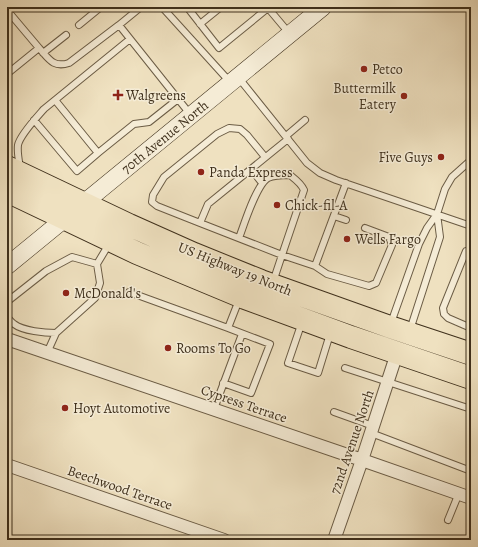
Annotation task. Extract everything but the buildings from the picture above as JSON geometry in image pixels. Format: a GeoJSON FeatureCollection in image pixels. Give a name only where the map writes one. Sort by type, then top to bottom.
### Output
{"type":"FeatureCollection","features":[{"type":"Feature","properties":{"kind":"highway","name":"US Highway 19 North"},"geometry":{"type":"LineString","coordinates":[[14,170],[83,204],[194,254],[272,285],[471,354]]}},
{"type":"Feature","properties":{"kind":"highway","name":"US Highway 19 North"},"geometry":{"type":"LineString","coordinates":[[7,191],[111,241],[241,296],[397,353],[471,378]]}},
{"type":"Feature","properties":{"kind":"highway"},"geometry":{"type":"LineString","coordinates":[[341,333],[382,337],[399,330]]}},
{"type":"Feature","properties":{"kind":"highway"},"geometry":{"type":"LineString","coordinates":[[397,353],[407,347],[419,345],[443,345]]}},
{"type":"Feature","properties":{"kind":"street","name":"70th Avenue North"},"geometry":{"type":"LineString","coordinates":[[7,266],[323,7]]}},
{"type":"Feature","properties":{"kind":"street","name":"Cypress Terrace"},"geometry":{"type":"LineString","coordinates":[[7,339],[471,498]]}},
{"type":"Feature","properties":{"kind":"street","name":"72nd Avenue North"},"geometry":{"type":"LineString","coordinates":[[334,540],[397,353]]}},
{"type":"Feature","properties":{"kind":"street","name":"Beechwood Terrace"},"geometry":{"type":"LineString","coordinates":[[7,465],[224,540]]}},
{"type":"Feature","properties":{"kind":"lane"},"geometry":{"type":"LineString","coordinates":[[79,25],[101,7]]}},
{"type":"Feature","properties":{"kind":"lane"},"geometry":{"type":"LineString","coordinates":[[7,10],[41,51],[53,63],[61,66],[69,63],[141,7]]}},
{"type":"Feature","properties":{"kind":"lane"},"geometry":{"type":"LineString","coordinates":[[162,7],[234,80],[287,138],[307,163],[320,173],[471,226]]}},
{"type":"Feature","properties":{"kind":"lane"},"geometry":{"type":"LineString","coordinates":[[188,7],[220,48],[269,9],[290,35]]}},
{"type":"Feature","properties":{"kind":"lane"},"geometry":{"type":"LineString","coordinates":[[200,24],[221,7]]}},
{"type":"Feature","properties":{"kind":"lane"},"geometry":{"type":"LineString","coordinates":[[119,25],[191,116]]}},
{"type":"Feature","properties":{"kind":"lane"},"geometry":{"type":"LineString","coordinates":[[7,74],[66,35]]}},
{"type":"Feature","properties":{"kind":"lane"},"geometry":{"type":"LineString","coordinates":[[14,170],[18,144],[27,128],[34,120],[44,109],[130,39]]}},
{"type":"Feature","properties":{"kind":"lane"},"geometry":{"type":"LineString","coordinates":[[34,120],[77,171],[134,124],[149,122],[178,99]]}},
{"type":"Feature","properties":{"kind":"lane"},"geometry":{"type":"LineString","coordinates":[[55,100],[98,153]]}},
{"type":"Feature","properties":{"kind":"lane"},"geometry":{"type":"LineString","coordinates":[[200,223],[208,204],[287,138],[305,120]]}},
{"type":"Feature","properties":{"kind":"lane"},"geometry":{"type":"LineString","coordinates":[[265,157],[247,135],[240,129],[229,128],[218,134],[164,177],[153,195],[152,202],[156,206],[187,219],[315,266],[327,274],[369,286],[376,283],[392,245],[389,237],[365,228]]}},
{"type":"Feature","properties":{"kind":"lane"},"geometry":{"type":"LineString","coordinates":[[399,330],[419,244],[427,228],[437,214],[445,189],[452,177],[471,160]]}},
{"type":"Feature","properties":{"kind":"lane"},"geometry":{"type":"LineString","coordinates":[[251,169],[262,183]]}},
{"type":"Feature","properties":{"kind":"lane"},"geometry":{"type":"LineString","coordinates":[[239,238],[262,183],[268,178],[290,175],[298,181],[304,190],[272,285]]}},
{"type":"Feature","properties":{"kind":"lane"},"geometry":{"type":"LineString","coordinates":[[315,266],[346,183]]}},
{"type":"Feature","properties":{"kind":"lane"},"geometry":{"type":"LineString","coordinates":[[399,330],[440,237],[437,214]]}},
{"type":"Feature","properties":{"kind":"lane"},"geometry":{"type":"LineString","coordinates":[[334,216],[346,220]]}},
{"type":"Feature","properties":{"kind":"lane"},"geometry":{"type":"LineString","coordinates":[[47,352],[56,333],[95,298],[100,283],[97,264],[111,241]]}},
{"type":"Feature","properties":{"kind":"lane"},"geometry":{"type":"LineString","coordinates":[[471,252],[466,251],[443,308],[444,314],[448,318],[471,328]]}},
{"type":"Feature","properties":{"kind":"lane"},"geometry":{"type":"LineString","coordinates":[[7,309],[8,300],[46,271],[72,257],[97,264]]}},
{"type":"Feature","properties":{"kind":"lane"},"geometry":{"type":"LineString","coordinates":[[129,292],[270,344],[251,393],[223,383]]}},
{"type":"Feature","properties":{"kind":"lane"},"geometry":{"type":"LineString","coordinates":[[228,328],[241,296]]}},
{"type":"Feature","properties":{"kind":"lane"},"geometry":{"type":"LineString","coordinates":[[7,316],[15,325],[23,328],[41,333],[56,333]]}},
{"type":"Feature","properties":{"kind":"lane"},"geometry":{"type":"LineString","coordinates":[[303,319],[288,363],[318,372],[341,333]]}},
{"type":"Feature","properties":{"kind":"lane"},"geometry":{"type":"LineString","coordinates":[[214,410],[242,334]]}},
{"type":"Feature","properties":{"kind":"lane"},"geometry":{"type":"LineString","coordinates":[[345,368],[471,409]]}},
{"type":"Feature","properties":{"kind":"lane"},"geometry":{"type":"LineString","coordinates":[[334,412],[372,430],[471,470]]}},
{"type":"Feature","properties":{"kind":"lane"},"geometry":{"type":"LineString","coordinates":[[448,520],[459,493]]}},
{"type":"Feature","properties":{"kind":"place","name":"Petco"},"geometry":{"type":"Point","coordinates":[364,69]}},
{"type":"Feature","properties":{"kind":"place","name":"Walgreens"},"geometry":{"type":"Point","coordinates":[118,95]}},
{"type":"Feature","properties":{"kind":"place","name":"Buttermilk Eatery"},"geometry":{"type":"Point","coordinates":[404,96]}},
{"type":"Feature","properties":{"kind":"place","name":"Five Guys"},"geometry":{"type":"Point","coordinates":[441,157]}},
{"type":"Feature","properties":{"kind":"place","name":"Panda Express"},"geometry":{"type":"Point","coordinates":[201,172]}},
{"type":"Feature","properties":{"kind":"place","name":"Chick-fil-A"},"geometry":{"type":"Point","coordinates":[277,205]}},
{"type":"Feature","properties":{"kind":"place","name":"Wells Fargo"},"geometry":{"type":"Point","coordinates":[347,239]}},
{"type":"Feature","properties":{"kind":"place","name":"McDonald's"},"geometry":{"type":"Point","coordinates":[66,293]}},
{"type":"Feature","properties":{"kind":"place","name":"Rooms To Go"},"geometry":{"type":"Point","coordinates":[168,348]}},
{"type":"Feature","properties":{"kind":"place","name":"Hoyt Automotive"},"geometry":{"type":"Point","coordinates":[65,408]}}]}
